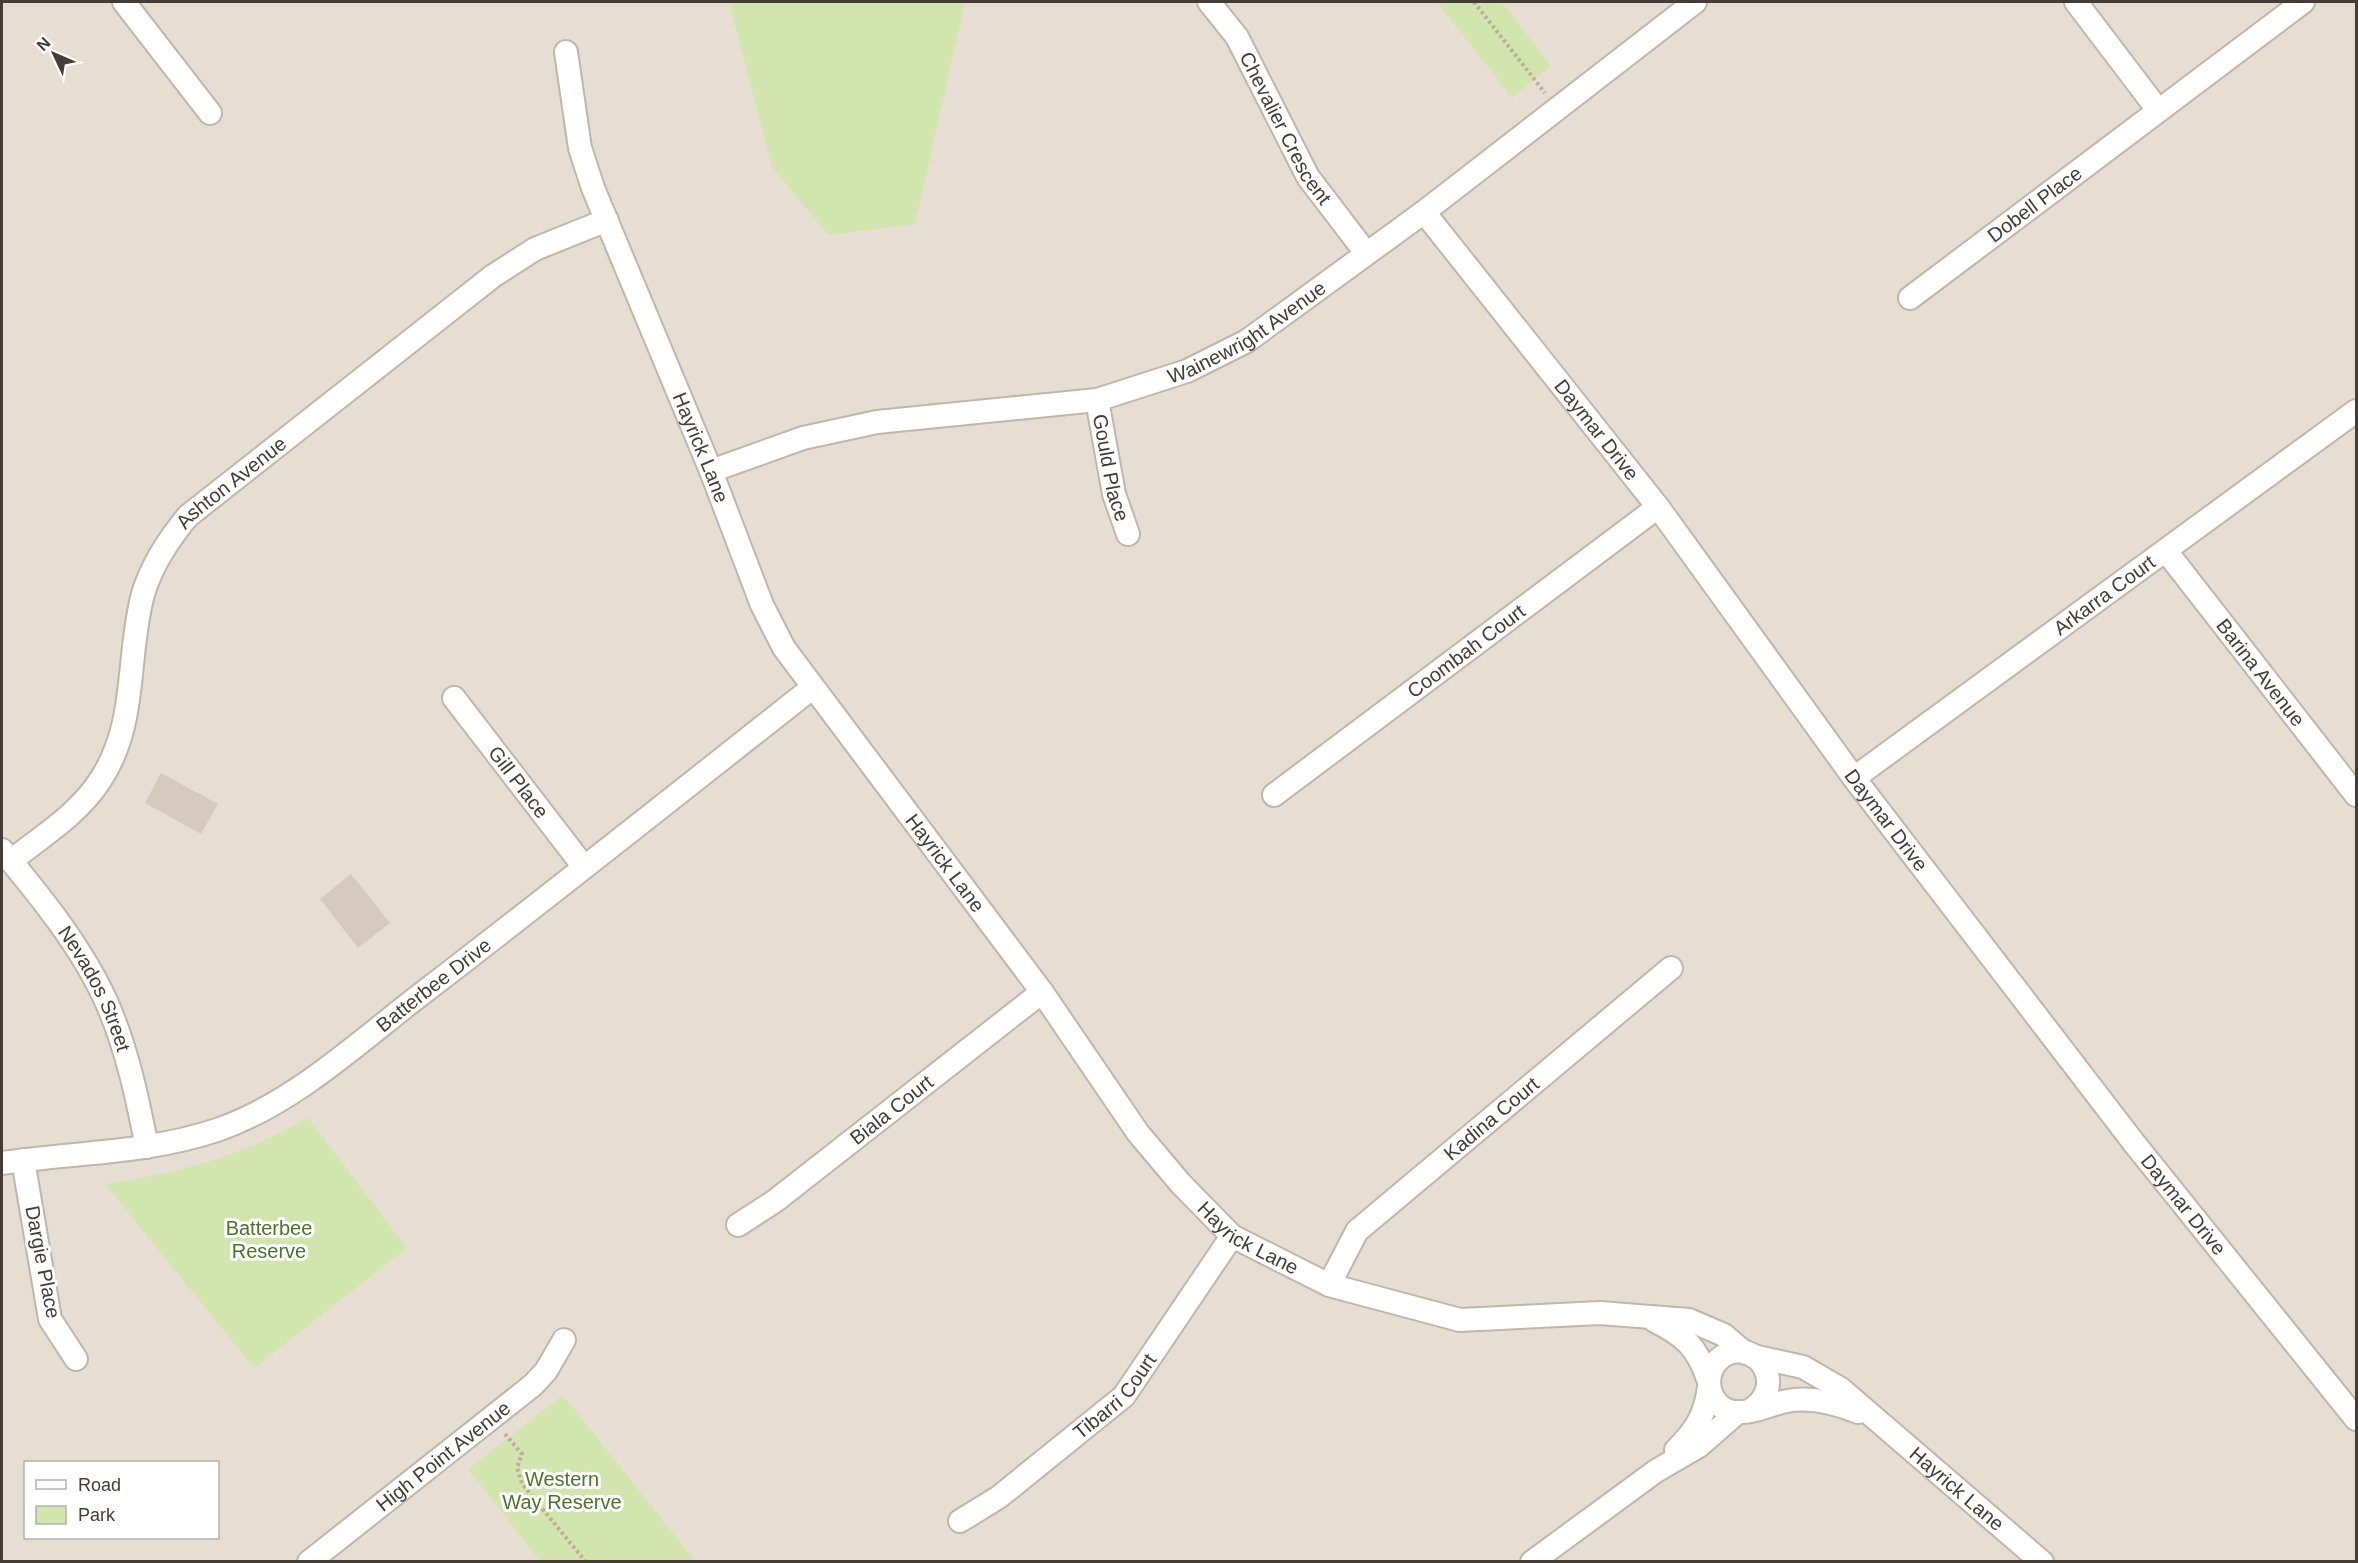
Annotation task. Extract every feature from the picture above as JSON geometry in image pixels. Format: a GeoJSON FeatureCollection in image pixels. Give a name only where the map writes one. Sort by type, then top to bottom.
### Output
{"type":"FeatureCollection","features":[{"type":"Feature","properties":{"kind":"street"},"geometry":{"type":"LineString","coordinates":[[124,2],[210,113]]}},
{"type":"Feature","properties":{"kind":"street","name":"Chevalier Crescent"},"geometry":{"type":"LineString","coordinates":[[1209,2],[1237,37],[1308,177],[1366,253]]}},
{"type":"Feature","properties":{"kind":"street","name":"Wainewright Avenue"},"geometry":{"type":"LineString","coordinates":[[711,471],[803,438],[877,422],[1097,400],[1187,371],[1247,341],[1424,212],[1695,2]]}},
{"type":"Feature","properties":{"kind":"street"},"geometry":{"type":"LineString","coordinates":[[2076,2],[2157,110]]}},
{"type":"Feature","properties":{"kind":"street","name":"Dobell Place"},"geometry":{"type":"LineString","coordinates":[[1910,298],[2303,2]]}},
{"type":"Feature","properties":{"kind":"street","name":"Hayrick Lane"},"geometry":{"type":"LineString","coordinates":[[566,52],[580,148],[607,220],[711,471],[762,604],[784,648],[1042,992],[1138,1132],[1181,1184],[1232,1236],[1329,1285],[1460,1320],[1600,1313],[1689,1320],[1724,1335],[1749,1354],[1803,1367],[1841,1389],[1870,1417],[2042,1562]]}},
{"type":"Feature","properties":{"kind":"street","name":"Daymar Drive"},"geometry":{"type":"LineString","coordinates":[[1424,212],[1658,507],[1854,778],[2134,1143],[2356,1419]]}},
{"type":"Feature","properties":{"kind":"street","name":"Ashton Avenue"},"geometry":{"type":"LineString","coordinates":[[6,856],[83,802],[101,780],[113,757],[127,713],[143,594],[153,567],[169,538],[188,516],[493,276],[536,249],[607,220]]}},
{"type":"Feature","properties":{"kind":"street","name":"Gould Place"},"geometry":{"type":"LineString","coordinates":[[1097,400],[1114,494],[1128,534]]}},
{"type":"Feature","properties":{"kind":"street","name":"Arkarra Court"},"geometry":{"type":"LineString","coordinates":[[1854,778],[2356,411]]}},
{"type":"Feature","properties":{"kind":"street","name":"Coombah Court"},"geometry":{"type":"LineString","coordinates":[[1274,795],[1658,507]]}},
{"type":"Feature","properties":{"kind":"street","name":"Barina Avenue"},"geometry":{"type":"LineString","coordinates":[[2166,551],[2356,795]]}},
{"type":"Feature","properties":{"kind":"street","name":"Batterbee Drive"},"geometry":{"type":"LineString","coordinates":[[12,1162],[98,1155],[177,1142],[222,1128],[262,1111],[305,1083],[812,688]]}},
{"type":"Feature","properties":{"kind":"street","name":"Gill Place"},"geometry":{"type":"LineString","coordinates":[[454,698],[584,867]]}},
{"type":"Feature","properties":{"kind":"street","name":"Nevados Street"},"geometry":{"type":"LineString","coordinates":[[6,856],[66,934],[105,1000],[129,1066],[147,1147]]}},
{"type":"Feature","properties":{"kind":"street","name":"Kadina Court"},"geometry":{"type":"LineString","coordinates":[[1329,1285],[1357,1231],[1671,968]]}},
{"type":"Feature","properties":{"kind":"street","name":"Biala Court"},"geometry":{"type":"LineString","coordinates":[[738,1225],[775,1201],[1042,992]]}},
{"type":"Feature","properties":{"kind":"street","name":"Dargie Place"},"geometry":{"type":"LineString","coordinates":[[12,1162],[50,1319],[76,1359]]}},
{"type":"Feature","properties":{"kind":"street","name":"Tibarri Court"},"geometry":{"type":"LineString","coordinates":[[960,1521],[999,1497],[1124,1396],[1232,1236]]}},
{"type":"Feature","properties":{"kind":"street","name":"Hayrick Lane"},"geometry":{"type":"LineString","coordinates":[[1650,1318],[1677,1332],[1699,1353],[1709,1383]]}},
{"type":"Feature","properties":{"kind":"street","name":"High Point Avenue"},"geometry":{"type":"LineString","coordinates":[[309,1562],[492,1418],[546,1371],[564,1340]]}},
{"type":"Feature","properties":{"kind":"street"},"geometry":{"type":"LineString","coordinates":[[1532,1562],[1656,1471],[1699,1446],[1743,1412],[1757,1406],[1768,1389],[1766,1370],[1749,1354],[1725,1355],[1712,1369],[1706,1411],[1690,1436],[1656,1471]]}},
{"type":"Feature","properties":{"kind":"street"},"geometry":{"type":"LineString","coordinates":[[1709,1383],[1719,1405],[1743,1412]]}},
{"type":"Feature","properties":{"kind":"street","name":"Hayrick Lane"},"geometry":{"type":"LineString","coordinates":[[1743,1412],[1790,1400],[1832,1402],[1870,1417]]}},
{"type":"Feature","properties":{"kind":"path"},"geometry":{"type":"LineString","coordinates":[[1474,2],[1557,107]]}},
{"type":"Feature","properties":{"kind":"path"},"geometry":{"type":"LineString","coordinates":[[492,1418],[522,1454],[517,1468],[522,1484],[586,1562]]}},
{"type":"Feature","properties":{"kind":"shaded area"},"geometry":{"type":"Polygon","coordinates":[[[2,2],[2356,2],[2356,1561],[2,1562],[2,2]]]}},
{"type":"Feature","properties":{"kind":"green space"},"geometry":{"type":"Polygon","coordinates":[[[729,2],[965,2],[915,224],[828,235],[772,167],[729,2]]]}},
{"type":"Feature","properties":{"kind":"green space"},"geometry":{"type":"Polygon","coordinates":[[[1437,2],[1502,2],[1551,66],[1512,98],[1437,2]]]}},
{"type":"Feature","properties":{"kind":"green space","name":"Batterbee Reserve"},"geometry":{"type":"Polygon","coordinates":[[[308,1118],[407,1248],[254,1368],[105,1184],[185,1168],[235,1153],[308,1118]]]}},
{"type":"Feature","properties":{"kind":"green space","name":"Western Way Reserve"},"geometry":{"type":"Polygon","coordinates":[[[563,1395],[695,1561],[540,1561],[468,1469],[563,1395]]]}},
{"type":"Feature","properties":{"kind":"building"},"geometry":{"type":"Polygon","coordinates":[[[161,773],[218,804],[201,834],[145,803],[161,773]]]}},
{"type":"Feature","properties":{"kind":"building"},"geometry":{"type":"Polygon","coordinates":[[[351,874],[390,923],[358,948],[320,899],[351,874]]]}}]}
